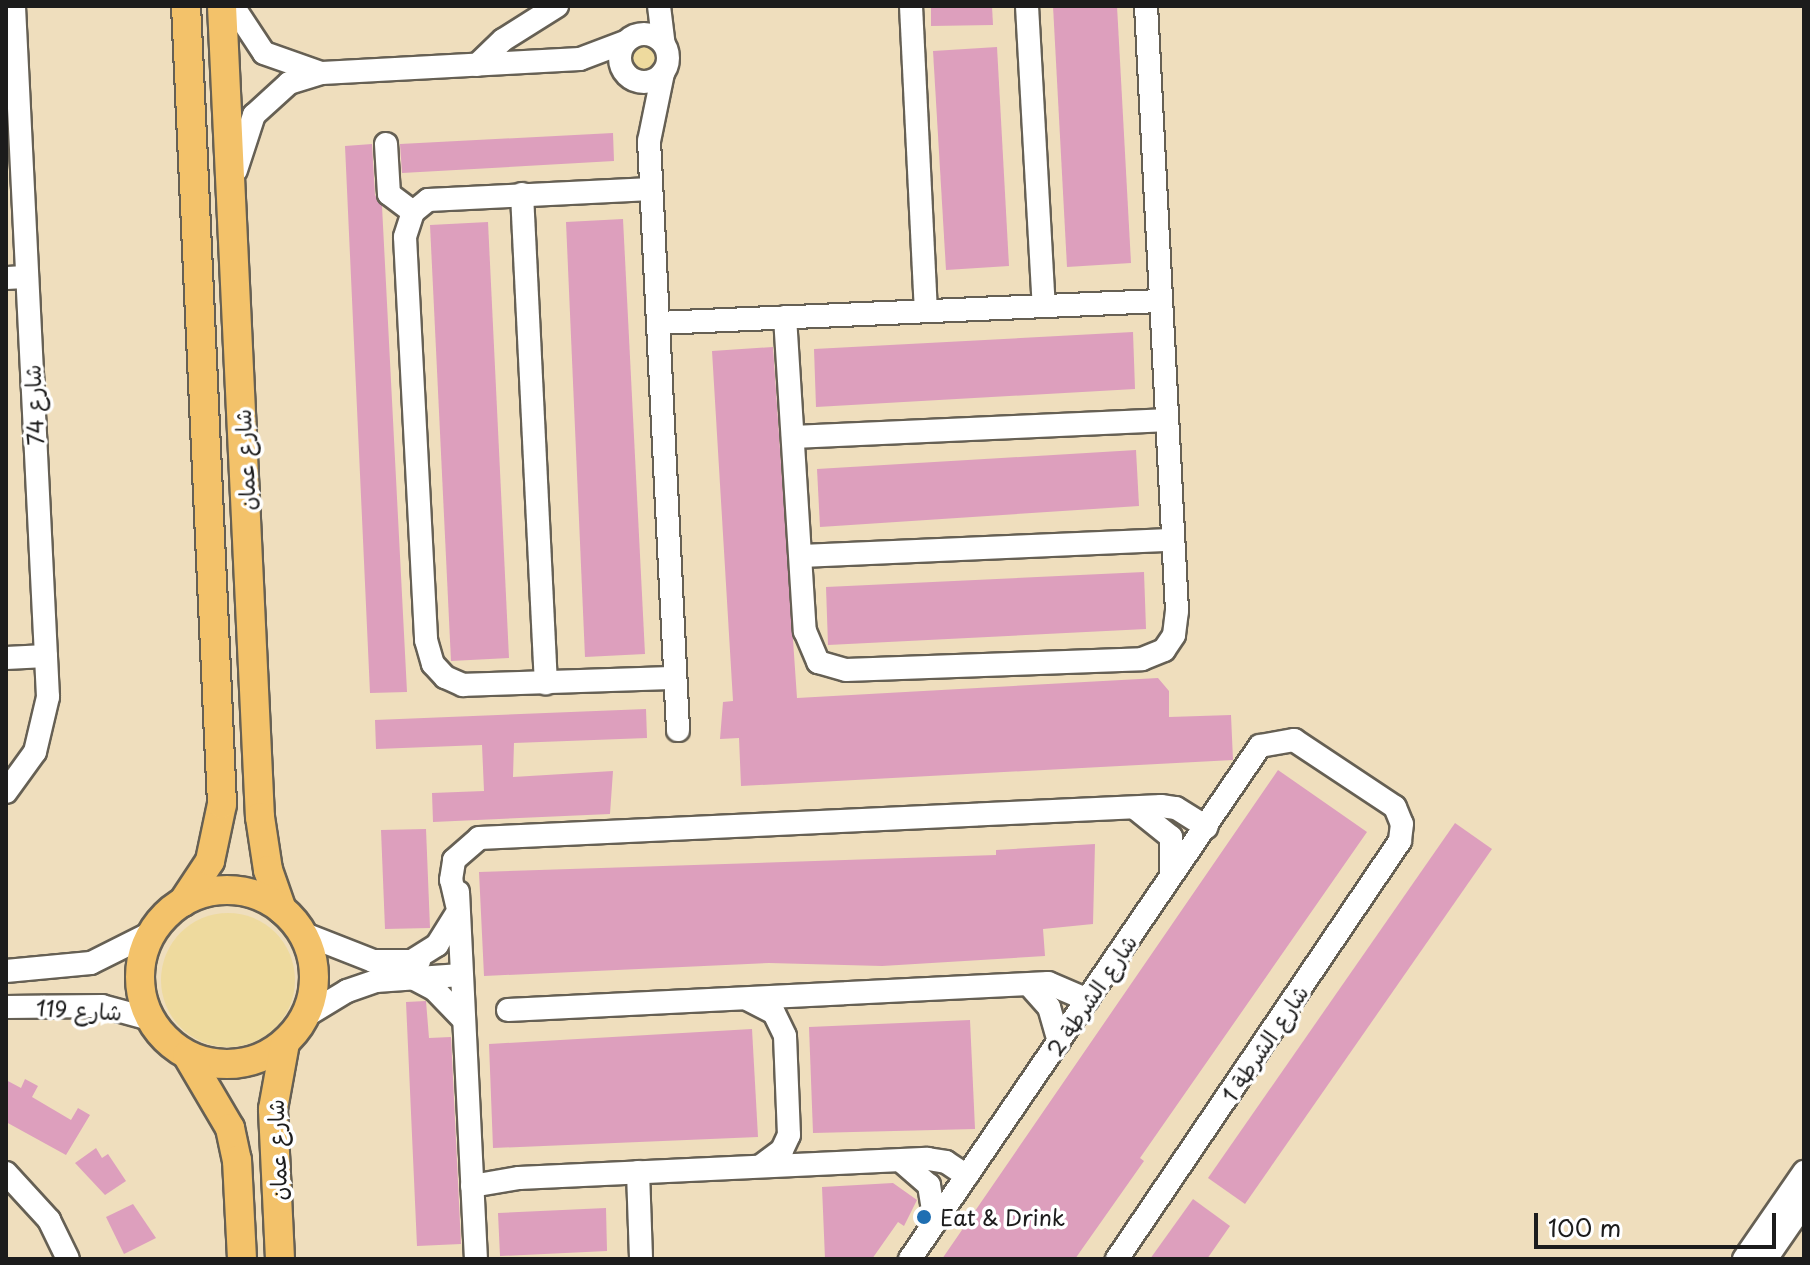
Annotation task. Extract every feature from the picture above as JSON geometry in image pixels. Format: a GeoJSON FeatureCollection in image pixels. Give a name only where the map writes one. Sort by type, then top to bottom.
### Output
{"type":"FeatureCollection","features":[{"type":"Feature","properties":{"kind":"main road","name":"شارع عمان"},"geometry":{"type":"LineString","coordinates":[[183,902],[210,861],[222,804],[186,6]]}},
{"type":"Feature","properties":{"kind":"main road","name":"شارع عمان"},"geometry":{"type":"LineString","coordinates":[[222,6],[261,834],[282,910]]}},
{"type":"Feature","properties":{"kind":"main road"},"geometry":{"type":"LineString","coordinates":[[223,890],[255,895],[282,910],[302,933],[314,967],[304,1017],[285,1043],[248,1062],[207,1063],[187,1055],[150,1019],[141,966],[153,932],[183,902],[223,890]]}},
{"type":"Feature","properties":{"kind":"main road","name":"شارع عمان"},"geometry":{"type":"LineString","coordinates":[[280,1259],[273,1109],[285,1043]]}},
{"type":"Feature","properties":{"kind":"main road","name":"شارع عمان"},"geometry":{"type":"LineString","coordinates":[[187,1055],[218,1100],[232,1136],[242,1259]]}},
{"type":"Feature","properties":{"kind":"street","name":"شارع 74"},"geometry":{"type":"LineString","coordinates":[[6,792],[28,765],[45,725],[46,656],[16,277],[12,87],[14,6]]}},
{"type":"Feature","properties":{"kind":"street"},"geometry":{"type":"LineString","coordinates":[[233,6],[264,53],[322,73]]}},
{"type":"Feature","properties":{"kind":"street"},"geometry":{"type":"LineString","coordinates":[[477,65],[503,40],[557,6]]}},
{"type":"Feature","properties":{"kind":"street"},"geometry":{"type":"LineString","coordinates":[[646,6],[619,56],[649,141]]}},
{"type":"Feature","properties":{"kind":"street"},"geometry":{"type":"LineString","coordinates":[[659,6],[668,59],[649,141],[678,730]]}},
{"type":"Feature","properties":{"kind":"street"},"geometry":{"type":"LineString","coordinates":[[911,6],[926,311]]}},
{"type":"Feature","properties":{"kind":"street"},"geometry":{"type":"LineString","coordinates":[[1027,6],[1044,306]]}},
{"type":"Feature","properties":{"kind":"street"},"geometry":{"type":"LineString","coordinates":[[785,317],[805,631],[818,662],[830,667],[1116,658],[1159,640],[1168,623],[1174,589],[1146,6]]}},
{"type":"Feature","properties":{"kind":"street"},"geometry":{"type":"LineString","coordinates":[[231,191],[244,137],[260,106],[289,83],[322,73],[567,60],[645,33],[664,44]]}},
{"type":"Feature","properties":{"kind":"street"},"geometry":{"type":"LineString","coordinates":[[567,60],[643,82],[663,73]]}},
{"type":"Feature","properties":{"kind":"street"},"geometry":{"type":"LineString","coordinates":[[386,144],[389,194],[413,212]]}},
{"type":"Feature","properties":{"kind":"street"},"geometry":{"type":"LineString","coordinates":[[651,189],[428,200],[413,212],[405,237],[427,649],[437,671],[463,685],[675,678]]}},
{"type":"Feature","properties":{"kind":"street"},"geometry":{"type":"LineString","coordinates":[[522,194],[546,683]]}},
{"type":"Feature","properties":{"kind":"street"},"geometry":{"type":"LineString","coordinates":[[658,323],[1160,301]]}},
{"type":"Feature","properties":{"kind":"street"},"geometry":{"type":"LineString","coordinates":[[793,437],[1164,420]]}},
{"type":"Feature","properties":{"kind":"street"},"geometry":{"type":"LineString","coordinates":[[801,556],[1171,540]]}},
{"type":"Feature","properties":{"kind":"street"},"geometry":{"type":"LineString","coordinates":[[6,658],[46,656]]}},
{"type":"Feature","properties":{"kind":"street","name":"شارع الشرطة 2"},"geometry":{"type":"LineString","coordinates":[[910,1259],[1260,746],[1278,739],[1307,746],[1395,807],[1402,824]]}},
{"type":"Feature","properties":{"kind":"street"},"geometry":{"type":"LineString","coordinates":[[304,1017],[347,991],[409,969],[437,945],[457,909],[469,858],[480,848],[513,838],[1176,808],[1203,805],[1228,793]]}},
{"type":"Feature","properties":{"kind":"street"},"geometry":{"type":"LineString","coordinates":[[1144,808],[1201,833]]}},
{"type":"Feature","properties":{"kind":"street"},"geometry":{"type":"LineString","coordinates":[[1144,808],[1171,837],[1174,859],[1169,881]]}},
{"type":"Feature","properties":{"kind":"street"},"geometry":{"type":"LineString","coordinates":[[1176,808],[1201,833]]}},
{"type":"Feature","properties":{"kind":"street","name":"شارع الشرطة 1"},"geometry":{"type":"LineString","coordinates":[[1117,1259],[1397,849],[1402,824]]}},
{"type":"Feature","properties":{"kind":"street"},"geometry":{"type":"LineString","coordinates":[[457,909],[476,1259]]}},
{"type":"Feature","properties":{"kind":"street","name":"شارع 119"},"geometry":{"type":"LineString","coordinates":[[6,971],[91,963],[153,932]]}},
{"type":"Feature","properties":{"kind":"street"},"geometry":{"type":"LineString","coordinates":[[302,933],[354,956],[409,969],[460,967]]}},
{"type":"Feature","properties":{"kind":"street"},"geometry":{"type":"LineString","coordinates":[[508,1010],[1039,984],[1110,968]]}},
{"type":"Feature","properties":{"kind":"street"},"geometry":{"type":"LineString","coordinates":[[409,969],[463,1019]]}},
{"type":"Feature","properties":{"kind":"street"},"geometry":{"type":"LineString","coordinates":[[1039,984],[1083,1007]]}},
{"type":"Feature","properties":{"kind":"street"},"geometry":{"type":"LineString","coordinates":[[1039,984],[1059,1042]]}},
{"type":"Feature","properties":{"kind":"street"},"geometry":{"type":"LineString","coordinates":[[746,999],[774,1013],[785,1036],[789,1135],[782,1150],[761,1166]]}},
{"type":"Feature","properties":{"kind":"street","name":"شارع 119"},"geometry":{"type":"LineString","coordinates":[[6,1007],[94,1005],[150,1019]]}},
{"type":"Feature","properties":{"kind":"street"},"geometry":{"type":"LineString","coordinates":[[472,1181],[917,1160],[995,1137]]}},
{"type":"Feature","properties":{"kind":"street"},"geometry":{"type":"LineString","coordinates":[[917,1160],[963,1183]]}},
{"type":"Feature","properties":{"kind":"street"},"geometry":{"type":"LineString","coordinates":[[917,1160],[929,1185],[935,1223]]}},
{"type":"Feature","properties":{"kind":"street"},"geometry":{"type":"LineString","coordinates":[[638,1172],[641,1259]]}},
{"type":"Feature","properties":{"kind":"street"},"geometry":{"type":"LineString","coordinates":[[1744,1259],[1804,1172]]}},
{"type":"Feature","properties":{"kind":"street"},"geometry":{"type":"LineString","coordinates":[[6,1173],[43,1212],[68,1259]]}},
{"type":"Feature","properties":{"kind":"street"},"geometry":{"type":"LineString","coordinates":[[1766,1259],[1804,1204]]}},
{"type":"Feature","properties":{"kind":"sand"},"geometry":{"type":"Polygon","coordinates":[[[644,38],[658,44],[664,58],[658,72],[644,78],[630,72],[624,58],[630,44],[644,38]]]}},
{"type":"Feature","properties":{"kind":"sand"},"geometry":{"type":"Polygon","coordinates":[[[228,913],[254,918],[276,932],[290,954],[295,980],[290,1006],[276,1028],[254,1042],[228,1047],[202,1042],[180,1028],[166,1006],[161,980],[166,954],[180,932],[202,918],[228,913]]]}},
{"type":"Feature","properties":{"kind":"building"},"geometry":{"type":"Polygon","coordinates":[[[931,6],[992,6],[993,25],[931,26],[931,6]]]}},
{"type":"Feature","properties":{"kind":"building"},"geometry":{"type":"Polygon","coordinates":[[[1053,6],[1117,6],[1131,263],[1067,267],[1053,6]]]}},
{"type":"Feature","properties":{"kind":"building"},"geometry":{"type":"Polygon","coordinates":[[[997,47],[1009,266],[946,270],[933,51],[997,47]]]}},
{"type":"Feature","properties":{"kind":"building"},"geometry":{"type":"Polygon","coordinates":[[[613,133],[614,161],[402,173],[400,144],[613,133]]]}},
{"type":"Feature","properties":{"kind":"building"},"geometry":{"type":"Polygon","coordinates":[[[372,144],[375,195],[382,206],[407,692],[370,693],[345,146],[372,144]]]}},
{"type":"Feature","properties":{"kind":"building"},"geometry":{"type":"Polygon","coordinates":[[[623,219],[645,654],[585,657],[566,222],[623,219]]]}},
{"type":"Feature","properties":{"kind":"building"},"geometry":{"type":"Polygon","coordinates":[[[488,222],[509,658],[451,661],[430,225],[488,222]]]}},
{"type":"Feature","properties":{"kind":"building"},"geometry":{"type":"Polygon","coordinates":[[[1133,332],[1135,389],[816,407],[814,349],[1133,332]]]}},
{"type":"Feature","properties":{"kind":"building"},"geometry":{"type":"Polygon","coordinates":[[[773,347],[797,698],[1158,678],[1169,691],[1169,717],[1231,715],[1233,760],[741,786],[739,738],[720,739],[723,702],[733,701],[712,351],[773,347]]]}},
{"type":"Feature","properties":{"kind":"building"},"geometry":{"type":"Polygon","coordinates":[[[1136,450],[1139,506],[820,527],[817,469],[1136,450]]]}},
{"type":"Feature","properties":{"kind":"building"},"geometry":{"type":"Polygon","coordinates":[[[1144,572],[1146,629],[828,645],[826,587],[1144,572]]]}},
{"type":"Feature","properties":{"kind":"building"},"geometry":{"type":"Polygon","coordinates":[[[646,709],[647,738],[514,743],[513,777],[613,771],[610,814],[433,822],[432,793],[484,791],[482,745],[376,749],[375,720],[646,709]]]}},
{"type":"Feature","properties":{"kind":"building"},"geometry":{"type":"Polygon","coordinates":[[[1278,770],[1367,832],[1140,1158],[1144,1161],[1075,1259],[942,1259],[1278,770]]]}},
{"type":"Feature","properties":{"kind":"building"},"geometry":{"type":"Polygon","coordinates":[[[1455,823],[1492,849],[1245,1204],[1208,1178],[1455,823]]]}},
{"type":"Feature","properties":{"kind":"building"},"geometry":{"type":"Polygon","coordinates":[[[426,829],[430,928],[385,929],[381,830],[426,829]]]}},
{"type":"Feature","properties":{"kind":"building"},"geometry":{"type":"Polygon","coordinates":[[[1095,844],[1093,924],[1043,929],[1045,956],[882,966],[769,963],[484,976],[479,872],[996,855],[996,850],[1095,844]]]}},
{"type":"Feature","properties":{"kind":"building"},"geometry":{"type":"Polygon","coordinates":[[[426,1001],[429,1038],[451,1037],[461,1244],[417,1246],[406,1002],[426,1001]]]}},
{"type":"Feature","properties":{"kind":"building"},"geometry":{"type":"Polygon","coordinates":[[[970,1020],[975,1129],[813,1133],[809,1027],[970,1020]]]}},
{"type":"Feature","properties":{"kind":"building"},"geometry":{"type":"Polygon","coordinates":[[[752,1029],[758,1137],[493,1148],[489,1044],[752,1029]]]}},
{"type":"Feature","properties":{"kind":"building"},"geometry":{"type":"Polygon","coordinates":[[[25,1079],[38,1086],[32,1097],[71,1120],[78,1108],[90,1115],[66,1155],[6,1122],[6,1080],[21,1088],[25,1079]]]}},
{"type":"Feature","properties":{"kind":"building"},"geometry":{"type":"Polygon","coordinates":[[[96,1148],[102,1158],[108,1154],[126,1181],[105,1195],[75,1163],[96,1148]]]}},
{"type":"Feature","properties":{"kind":"building"},"geometry":{"type":"Polygon","coordinates":[[[893,1183],[917,1200],[904,1226],[898,1222],[872,1259],[825,1259],[822,1187],[893,1183]]]}},
{"type":"Feature","properties":{"kind":"building"},"geometry":{"type":"Polygon","coordinates":[[[1193,1199],[1230,1226],[1207,1259],[1150,1259],[1193,1199]]]}},
{"type":"Feature","properties":{"kind":"building"},"geometry":{"type":"Polygon","coordinates":[[[133,1204],[156,1238],[124,1254],[106,1217],[133,1204]]]}},
{"type":"Feature","properties":{"kind":"building"},"geometry":{"type":"Polygon","coordinates":[[[606,1208],[607,1251],[500,1256],[498,1213],[606,1208]]]}},
{"type":"Feature","properties":{"kind":"place","name":"Eat & Drink"},"geometry":{"type":"Point","coordinates":[924,1217]}}]}
